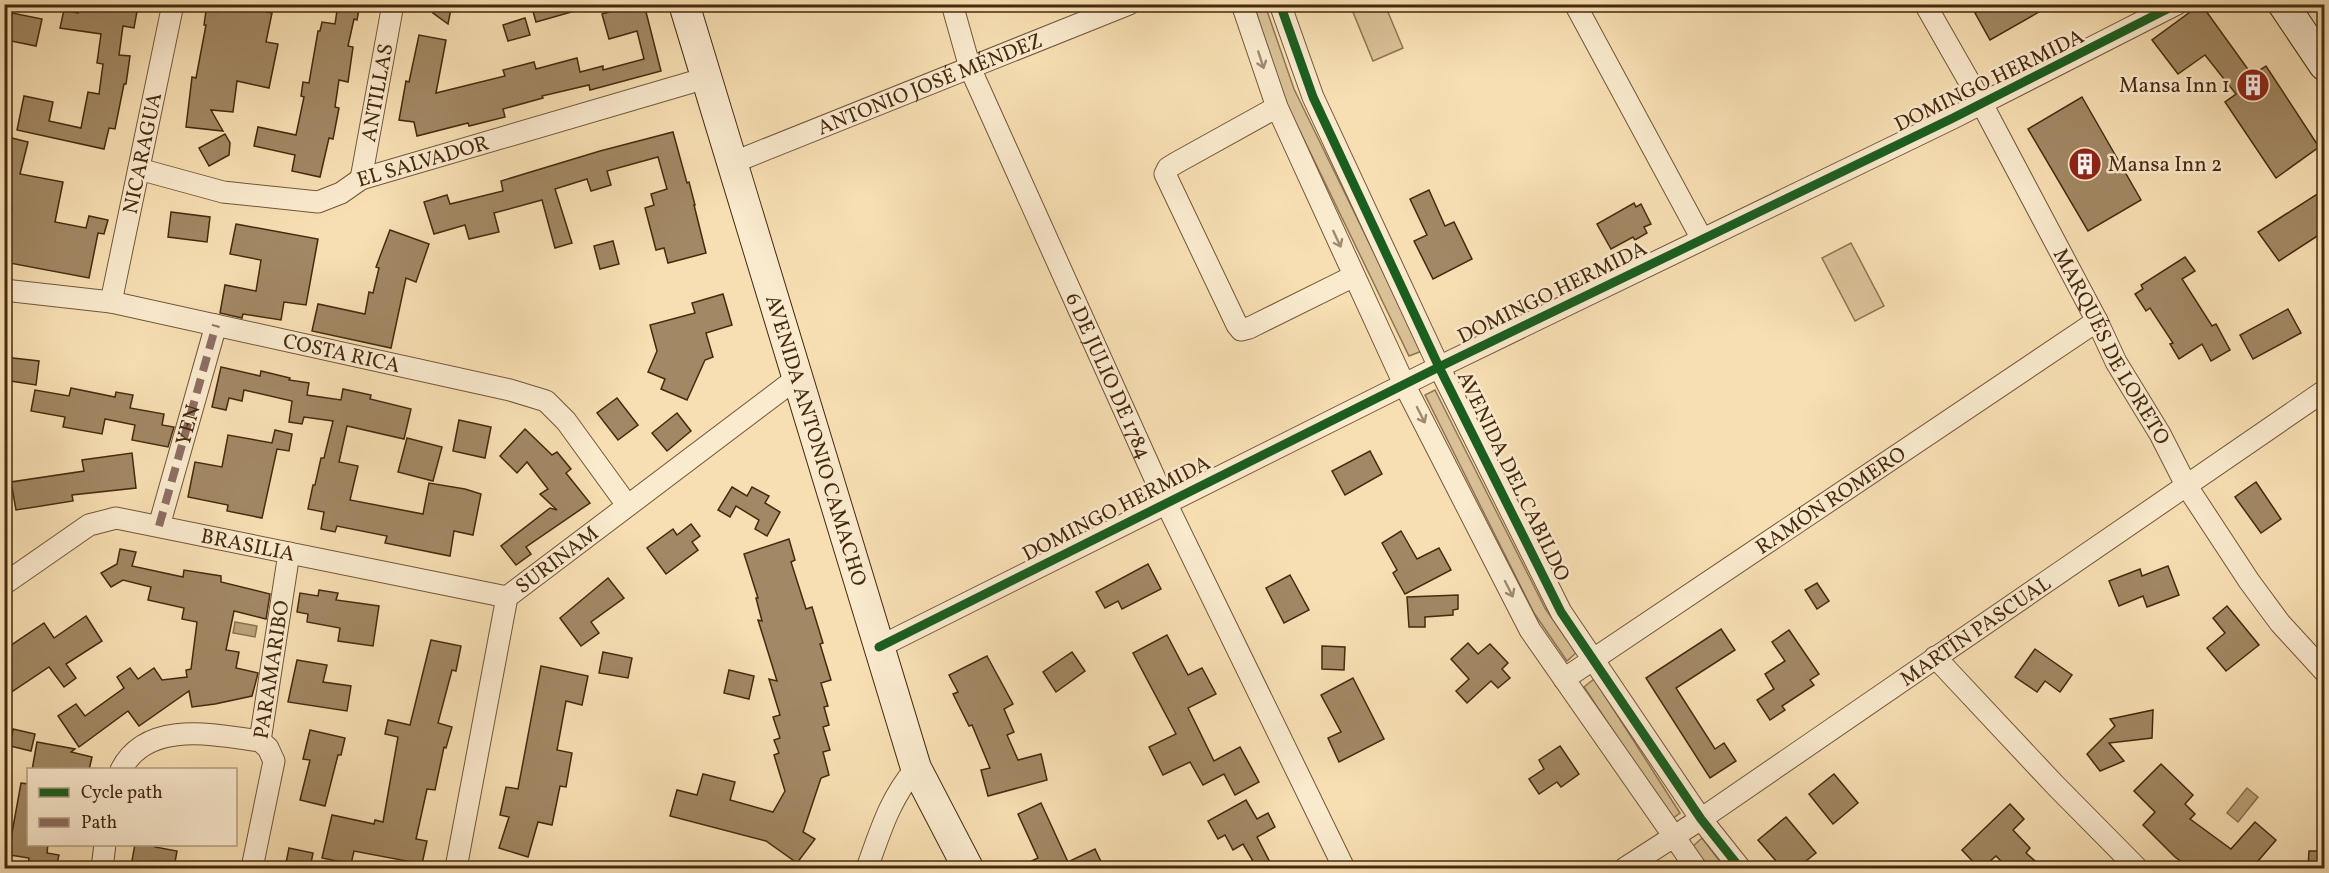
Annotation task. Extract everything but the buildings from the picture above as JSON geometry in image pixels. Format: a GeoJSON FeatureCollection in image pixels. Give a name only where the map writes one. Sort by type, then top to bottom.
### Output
{"type":"FeatureCollection","features":[{"type":"Feature","properties":{"kind":"street","name":"NICARAGUA"},"geometry":{"type":"LineString","coordinates":[[111,302],[173,4]]}},
{"type":"Feature","properties":{"kind":"street","name":"ANTILLAS"},"geometry":{"type":"LineString","coordinates":[[361,178],[393,4]]}},
{"type":"Feature","properties":{"kind":"street","name":"AVENIDA ANTONIO CAMACHO"},"geometry":{"type":"LineString","coordinates":[[684,4],[916,768],[968,868]]}},
{"type":"Feature","properties":{"kind":"street","name":"6 DE JULIO DE 1784"},"geometry":{"type":"LineString","coordinates":[[952,4],[970,68],[1166,503],[1344,868]]}},
{"type":"Feature","properties":{"kind":"street","name":"ANTONIO JOSÉ MÉNDEZ"},"geometry":{"type":"LineString","coordinates":[[732,162],[1129,4]]}},
{"type":"Feature","properties":{"kind":"street"},"geometry":{"type":"LineString","coordinates":[[1242,4],[1276,107],[1404,384],[1530,630],[1672,837],[1696,868]]}},
{"type":"Feature","properties":{"kind":"street","name":"AVENIDA DEL CABILDO"},"geometry":{"type":"LineString","coordinates":[[1280,4],[1312,97],[1439,366],[1561,612],[1701,819],[1740,868]]}},
{"type":"Feature","properties":{"kind":"street"},"geometry":{"type":"LineString","coordinates":[[1575,4],[1702,239]]}},
{"type":"Feature","properties":{"kind":"street","name":"MARQUÉS DE LORETO"},"geometry":{"type":"LineString","coordinates":[[1925,4],[1982,104],[2097,321],[2116,362],[2160,434],[2186,485],[2280,623],[2325,671]]}},
{"type":"Feature","properties":{"kind":"street","name":"DOMINGO HERMIDA"},"geometry":{"type":"LineString","coordinates":[[879,647],[1439,366],[1982,104],[2177,4]]}},
{"type":"Feature","properties":{"kind":"street"},"geometry":{"type":"LineString","coordinates":[[2283,4],[2325,65]]}},
{"type":"Feature","properties":{"kind":"street","name":"EL SALVADOR"},"geometry":{"type":"LineString","coordinates":[[139,169],[223,192],[318,202],[341,193],[361,178],[706,78]]}},
{"type":"Feature","properties":{"kind":"street"},"geometry":{"type":"LineString","coordinates":[[1276,107],[1176,163],[1168,168],[1166,174],[1241,330],[1354,276]]}},
{"type":"Feature","properties":{"kind":"street","name":"COSTA RICA"},"geometry":{"type":"LineString","coordinates":[[4,290],[111,302],[510,390],[546,401],[566,421],[627,506]]}},
{"type":"Feature","properties":{"kind":"street","name":"RAMÓN ROMERO"},"geometry":{"type":"LineString","coordinates":[[1564,679],[2097,321]]}},
{"type":"Feature","properties":{"kind":"street","name":"YEN"},"geometry":{"type":"LineString","coordinates":[[159,526],[216,325]]}},
{"type":"Feature","properties":{"kind":"street","name":"SURINAM"},"geometry":{"type":"LineString","coordinates":[[456,868],[507,597],[797,378]]}},
{"type":"Feature","properties":{"kind":"street","name":"MARTÍN PASCUAL"},"geometry":{"type":"LineString","coordinates":[[1625,868],[1701,819],[2325,391]]}},
{"type":"Feature","properties":{"kind":"street","name":"BRASILIA"},"geometry":{"type":"LineString","coordinates":[[4,584],[89,525],[116,518],[507,597]]}},
{"type":"Feature","properties":{"kind":"street","name":"PARAMARIBO"},"geometry":{"type":"LineString","coordinates":[[123,768],[140,748],[159,737],[203,733],[260,741],[289,553]]}},
{"type":"Feature","properties":{"kind":"street"},"geometry":{"type":"LineString","coordinates":[[1935,657],[2055,785],[2137,868]]}},
{"type":"Feature","properties":{"kind":"street"},"geometry":{"type":"LineString","coordinates":[[252,868],[274,761],[268,748],[260,741]]}},
{"type":"Feature","properties":{"kind":"street"},"geometry":{"type":"LineString","coordinates":[[867,868],[888,811],[900,787],[916,768]]}},
{"type":"Feature","properties":{"kind":"street"},"geometry":{"type":"LineString","coordinates":[[102,868],[105,846]]}},
{"type":"Feature","properties":{"kind":"shaded area"},"geometry":{"type":"Polygon","coordinates":[[[1254,5],[1265,5],[1294,89],[1422,351],[1409,356],[1280,90],[1254,5]]]}},
{"type":"Feature","properties":{"kind":"shaded area"},"geometry":{"type":"Polygon","coordinates":[[[1350,5],[1385,5],[1403,48],[1373,61],[1350,5]]]}},
{"type":"Feature","properties":{"kind":"shaded area"},"geometry":{"type":"Polygon","coordinates":[[[1851,243],[1884,306],[1855,321],[1822,258],[1851,243]]]}},
{"type":"Feature","properties":{"kind":"shaded area"},"geometry":{"type":"Polygon","coordinates":[[[1435,390],[1545,608],[1576,653],[1567,661],[1534,613],[1425,395],[1435,390]]]}},
{"type":"Feature","properties":{"kind":"shaded area"},"geometry":{"type":"Polygon","coordinates":[[[235,622],[257,626],[255,637],[233,633],[235,622]]]}},
{"type":"Feature","properties":{"kind":"shaded area"},"geometry":{"type":"Polygon","coordinates":[[[1594,679],[1680,813],[1672,819],[1584,687],[1594,679]]]}},
{"type":"Feature","properties":{"kind":"shaded area"},"geometry":{"type":"Polygon","coordinates":[[[2247,788],[2258,797],[2238,822],[2227,813],[2247,788]]]}},
{"type":"Feature","properties":{"kind":"shaded area"},"geometry":{"type":"Polygon","coordinates":[[[1702,838],[1725,868],[1709,868],[1692,847],[1702,838]]]}},
{"type":"Feature","properties":{"kind":"marked path"},"geometry":{"type":"LineString","coordinates":[[159,526],[216,325]]}},
{"type":"Feature","properties":{"kind":"cycle path"},"geometry":{"type":"LineString","coordinates":[[1280,4],[1313,97],[1439,367],[1561,612],[1701,819],[1740,868]]}},
{"type":"Feature","properties":{"kind":"cycle path"},"geometry":{"type":"LineString","coordinates":[[879,647],[1439,367],[1953,118],[2177,4]]}},
{"type":"Feature","properties":{"kind":"place","name":"Mansa Inn 1"},"geometry":{"type":"Point","coordinates":[2253,85]}},
{"type":"Feature","properties":{"kind":"place","name":"Mansa Inn 2"},"geometry":{"type":"Point","coordinates":[2085,164]}}]}
